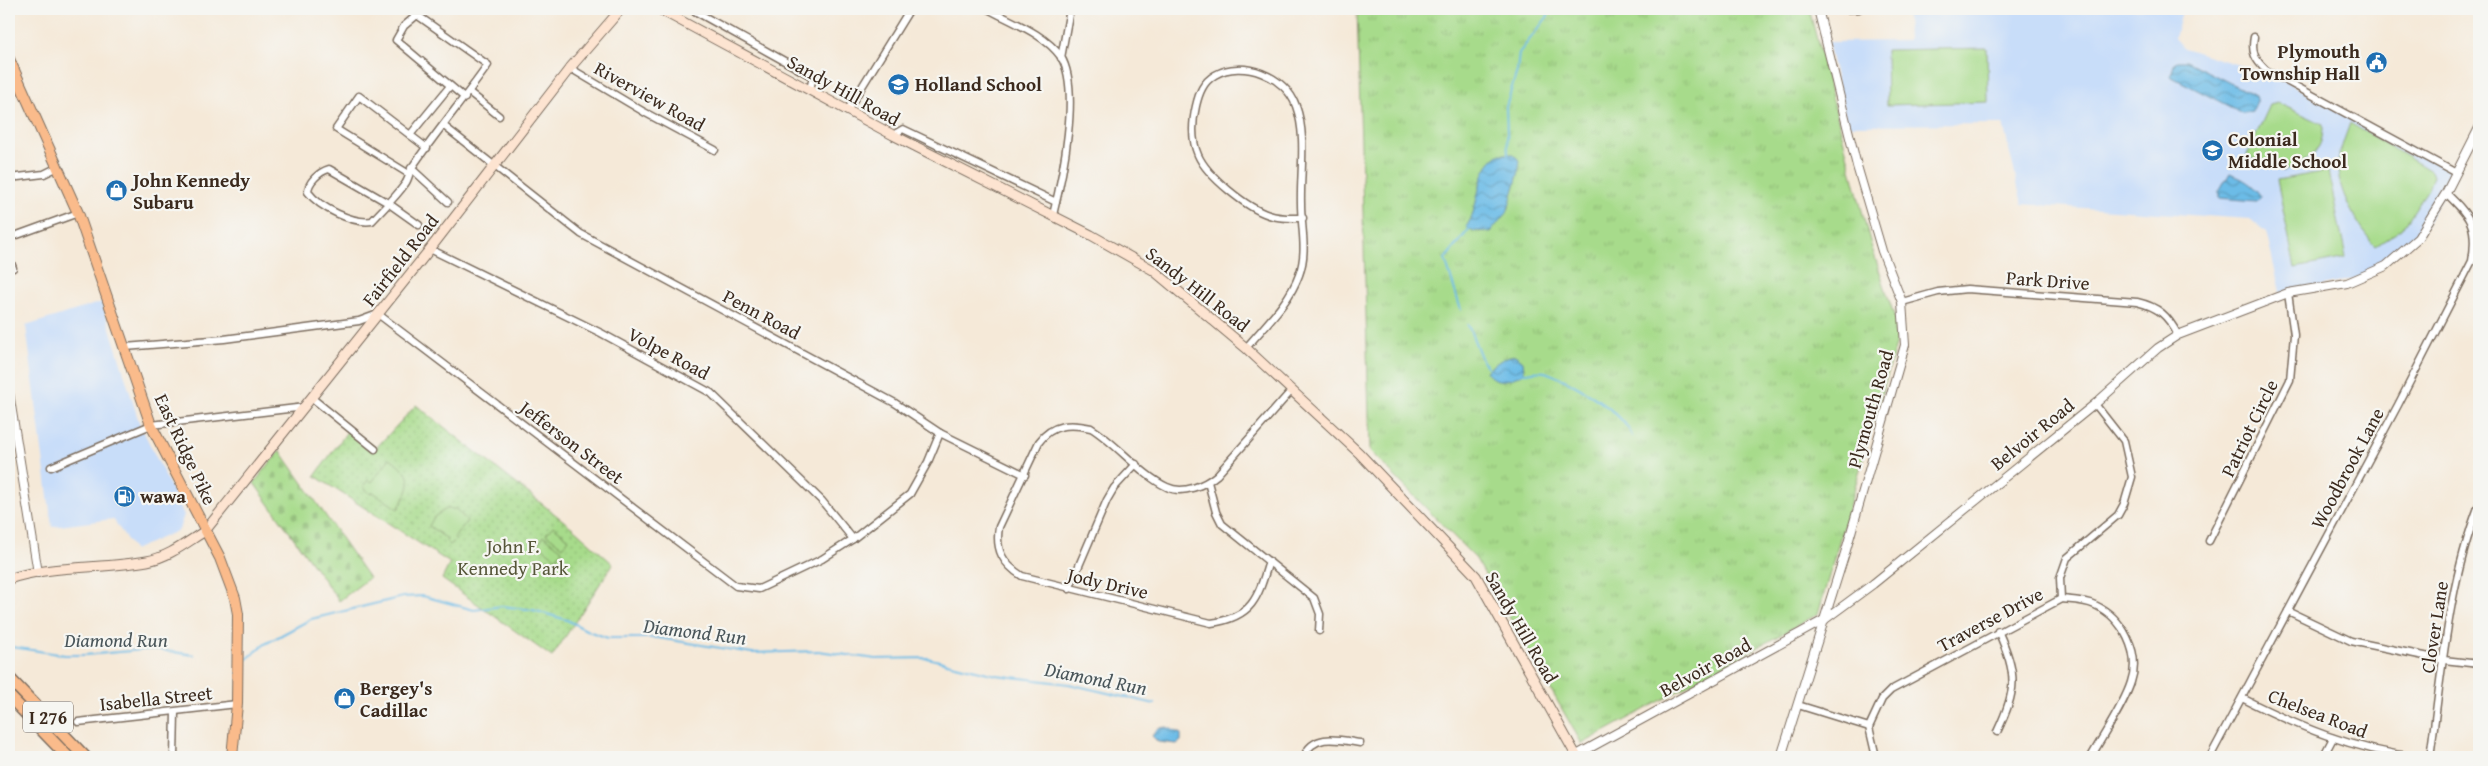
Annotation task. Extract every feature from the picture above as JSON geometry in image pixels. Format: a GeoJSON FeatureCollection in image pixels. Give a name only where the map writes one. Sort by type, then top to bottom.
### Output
{"type":"FeatureCollection","features":[{"type":"Feature","properties":{"kind":"highway","name":"I 276"},"geometry":{"type":"LineString","coordinates":[[9,678],[85,757]]}},
{"type":"Feature","properties":{"kind":"highway","name":"I 276"},"geometry":{"type":"LineString","coordinates":[[9,696],[68,757]]}},
{"type":"Feature","properties":{"kind":"main road","name":"Fairfield Road"},"geometry":{"type":"LineString","coordinates":[[9,579],[38,573],[148,561],[171,553],[205,531],[430,249],[570,68],[621,9]]}},
{"type":"Feature","properties":{"kind":"main road","name":"Sandy Hill Road"},"geometry":{"type":"LineString","coordinates":[[659,9],[893,135],[1053,215],[1153,270],[1246,348],[1385,478],[1476,576],[1575,757]]}},
{"type":"Feature","properties":{"kind":"main road","name":"East Ridge Pike"},"geometry":{"type":"LineString","coordinates":[[9,59],[78,213],[152,425],[220,558],[235,598],[238,614],[238,704],[232,757]]}},
{"type":"Feature","properties":{"kind":"street"},"geometry":{"type":"LineString","coordinates":[[690,9],[813,77],[810,90]]}},
{"type":"Feature","properties":{"kind":"street"},"geometry":{"type":"LineString","coordinates":[[847,110],[910,9]]}},
{"type":"Feature","properties":{"kind":"street"},"geometry":{"type":"LineString","coordinates":[[988,9],[1042,38],[1061,58],[1071,90],[1071,110],[1053,215]]}},
{"type":"Feature","properties":{"kind":"street"},"geometry":{"type":"LineString","coordinates":[[1061,58],[1070,9]]}},
{"type":"Feature","properties":{"kind":"street"},"geometry":{"type":"LineString","coordinates":[[1819,9],[1860,9]]}},
{"type":"Feature","properties":{"kind":"street","name":"Plymouth Road"},"geometry":{"type":"LineString","coordinates":[[1780,757],[1798,705],[1903,358],[1905,332],[1902,302],[1882,251],[1857,166],[1819,9]]}},
{"type":"Feature","properties":{"kind":"street"},"geometry":{"type":"LineString","coordinates":[[418,226],[388,203],[329,169],[322,171],[308,186],[308,192],[313,199],[350,219],[363,222],[372,221],[388,203],[407,182],[410,171],[467,95],[488,65],[417,14],[404,26],[396,40],[450,86],[467,95],[499,116]]}},
{"type":"Feature","properties":{"kind":"street"},"geometry":{"type":"LineString","coordinates":[[2254,38],[2252,48],[2254,56],[2266,70],[2456,172]]}},
{"type":"Feature","properties":{"kind":"street","name":"Riverview Road"},"geometry":{"type":"LineString","coordinates":[[570,68],[644,112],[715,150]]}},
{"type":"Feature","properties":{"kind":"street"},"geometry":{"type":"LineString","coordinates":[[1246,348],[1290,295],[1296,284],[1304,253],[1301,136],[1296,105],[1282,85],[1259,72],[1246,68],[1232,68],[1216,74],[1204,85],[1199,95],[1193,118],[1193,139],[1198,156],[1221,183],[1254,208],[1278,217],[1303,218]]}},
{"type":"Feature","properties":{"kind":"street"},"geometry":{"type":"LineString","coordinates":[[410,135],[450,86]]}},
{"type":"Feature","properties":{"kind":"street"},"geometry":{"type":"LineString","coordinates":[[427,148],[359,96],[336,129],[410,171],[448,202]]}},
{"type":"Feature","properties":{"kind":"street","name":"Penn Road"},"geometry":{"type":"LineString","coordinates":[[444,126],[495,164],[581,234],[895,403],[940,433],[1025,475]]}},
{"type":"Feature","properties":{"kind":"street","name":"Belvoir Road"},"geometry":{"type":"LineString","coordinates":[[1575,757],[1824,620],[1873,584],[2095,404],[2158,348],[2178,335],[2288,293],[2347,282],[2386,266],[2418,238],[2446,193],[2479,128]]}},
{"type":"Feature","properties":{"kind":"street"},"geometry":{"type":"LineString","coordinates":[[893,135],[903,129],[1056,202]]}},
{"type":"Feature","properties":{"kind":"street"},"geometry":{"type":"LineString","coordinates":[[9,178],[44,174],[58,168]]}},
{"type":"Feature","properties":{"kind":"street","name":"Woodbrook Lane"},"geometry":{"type":"LineString","coordinates":[[2210,757],[2398,405],[2472,261],[2475,240],[2474,229],[2462,208],[2446,193]]}},
{"type":"Feature","properties":{"kind":"street"},"geometry":{"type":"LineString","coordinates":[[9,238],[78,213]]}},
{"type":"Feature","properties":{"kind":"street","name":"Volpe Road"},"geometry":{"type":"LineString","coordinates":[[430,249],[601,334],[711,393],[822,501],[853,539]]}},
{"type":"Feature","properties":{"kind":"street"},"geometry":{"type":"LineString","coordinates":[[9,258],[13,268]]}},
{"type":"Feature","properties":{"kind":"street","name":"Park Drive"},"geometry":{"type":"LineString","coordinates":[[1902,302],[1938,292],[1967,289],[2137,302],[2160,310],[2170,320],[2178,335]]}},
{"type":"Feature","properties":{"kind":"street","name":"Patriot Circle"},"geometry":{"type":"LineString","coordinates":[[2209,541],[2290,380],[2294,335],[2288,293]]}},
{"type":"Feature","properties":{"kind":"street"},"geometry":{"type":"LineString","coordinates":[[125,347],[233,338],[359,321],[378,314]]}},
{"type":"Feature","properties":{"kind":"street","name":"Jefferson Street"},"geometry":{"type":"LineString","coordinates":[[378,314],[736,586],[759,589],[822,560],[853,539],[910,494],[928,462],[940,433]]}},
{"type":"Feature","properties":{"kind":"street"},"geometry":{"type":"LineString","coordinates":[[1292,390],[1208,482],[1216,512],[1222,524],[1314,598],[1320,614],[1319,631]]}},
{"type":"Feature","properties":{"kind":"street"},"geometry":{"type":"LineString","coordinates":[[9,393],[38,573]]}},
{"type":"Feature","properties":{"kind":"street"},"geometry":{"type":"LineString","coordinates":[[312,398],[376,448]]}},
{"type":"Feature","properties":{"kind":"street"},"geometry":{"type":"LineString","coordinates":[[2062,599],[2060,578],[2067,558],[2118,515],[2124,504],[2132,477],[2124,441],[2095,404]]}},
{"type":"Feature","properties":{"kind":"street"},"geometry":{"type":"LineString","coordinates":[[51,467],[152,425],[305,407]]}},
{"type":"Feature","properties":{"kind":"street","name":"Jody Drive"},"geometry":{"type":"LineString","coordinates":[[1208,482],[1189,489],[1168,488],[1091,428],[1068,424],[1059,426],[1044,436],[999,527],[998,549],[1009,568],[1022,576],[1210,623],[1220,622],[1241,614],[1256,599],[1269,561]]}},
{"type":"Feature","properties":{"kind":"street"},"geometry":{"type":"LineString","coordinates":[[1069,589],[1107,500],[1120,481],[1136,464]]}},
{"type":"Feature","properties":{"kind":"street","name":"Clover Lane"},"geometry":{"type":"LineString","coordinates":[[2430,757],[2458,574],[2479,505]]}},
{"type":"Feature","properties":{"kind":"street","name":"Traverse Drive"},"geometry":{"type":"LineString","coordinates":[[1869,727],[1882,699],[1891,690],[1998,631],[2062,599],[2095,604],[2114,618],[2129,641],[2134,657],[2131,683],[2091,757]]}},
{"type":"Feature","properties":{"kind":"street"},"geometry":{"type":"LineString","coordinates":[[2288,611],[2351,641],[2444,660],[2479,664]]}},
{"type":"Feature","properties":{"kind":"street"},"geometry":{"type":"LineString","coordinates":[[1997,732],[2010,704],[2013,681],[2007,652],[1998,631]]}},
{"type":"Feature","properties":{"kind":"street","name":"Chelsea Road"},"geometry":{"type":"LineString","coordinates":[[2242,698],[2288,722],[2333,738],[2364,748],[2416,757]]}},
{"type":"Feature","properties":{"kind":"street","name":"Isabella Street"},"geometry":{"type":"LineString","coordinates":[[78,722],[238,704]]}},
{"type":"Feature","properties":{"kind":"street"},"geometry":{"type":"LineString","coordinates":[[1798,705],[1869,727],[1876,757]]}},
{"type":"Feature","properties":{"kind":"street"},"geometry":{"type":"LineString","coordinates":[[174,757],[176,712]]}},
{"type":"Feature","properties":{"kind":"street"},"geometry":{"type":"LineString","coordinates":[[2323,757],[2333,738]]}},
{"type":"Feature","properties":{"kind":"street"},"geometry":{"type":"LineString","coordinates":[[1304,757],[1306,750],[1318,740],[1331,739],[1360,743]]}},
{"type":"Feature","properties":{"kind":"shaded area","name":"Colonial Middle School"},"geometry":{"type":"Polygon","coordinates":[[[1907,9],[2183,9],[2175,38],[2184,48],[2277,77],[2456,173],[2418,238],[2369,275],[2281,296],[2266,232],[2250,219],[2022,204],[2003,124],[1847,125],[1828,42],[1908,41],[1907,9]]]}},
{"type":"Feature","properties":{"kind":"shaded area"},"geometry":{"type":"Polygon","coordinates":[[[102,302],[139,422],[184,515],[179,530],[134,550],[113,519],[52,527],[26,326],[102,302]]]}},
{"type":"Feature","properties":{"kind":"green space"},"geometry":{"type":"Polygon","coordinates":[[[1357,9],[1809,9],[1871,245],[1896,321],[1896,345],[1818,614],[1582,744],[1476,559],[1370,451],[1357,9]]]}},
{"type":"Feature","properties":{"kind":"green space"},"geometry":{"type":"Polygon","coordinates":[[[1987,48],[1988,102],[1887,105],[1886,50],[1987,48]]]}},
{"type":"Feature","properties":{"kind":"green space"},"geometry":{"type":"Polygon","coordinates":[[[2278,103],[2323,124],[2321,143],[2317,149],[2307,159],[2284,171],[2264,165],[2247,155],[2270,105],[2278,103]]]}},
{"type":"Feature","properties":{"kind":"green space"},"geometry":{"type":"Polygon","coordinates":[[[2350,123],[2431,171],[2433,176],[2428,189],[2402,229],[2376,246],[2363,231],[2351,210],[2339,178],[2339,157],[2350,123]]]}},
{"type":"Feature","properties":{"kind":"green space"},"geometry":{"type":"Polygon","coordinates":[[[2328,171],[2346,258],[2295,268],[2277,180],[2328,171]]]}},
{"type":"Feature","properties":{"kind":"green space","name":"John F. Kennedy Park"},"geometry":{"type":"Polygon","coordinates":[[[416,405],[574,529],[613,564],[552,657],[442,579],[450,563],[315,476],[349,429],[376,448],[416,405]]]}},
{"type":"Feature","properties":{"kind":"green space"},"geometry":{"type":"Polygon","coordinates":[[[280,450],[369,578],[339,601],[254,483],[280,450]]]}},
{"type":"Feature","properties":{"kind":"green space"},"geometry":{"type":"Polygon","coordinates":[[[390,458],[404,470],[409,481],[407,493],[398,509],[373,492],[371,494],[365,489],[364,485],[368,480],[372,482],[390,458]]]}},
{"type":"Feature","properties":{"kind":"green space"},"geometry":{"type":"Polygon","coordinates":[[[446,509],[456,509],[467,521],[454,538],[456,540],[450,545],[446,541],[447,539],[429,526],[434,517],[446,509]]]}},
{"type":"Feature","properties":{"kind":"green space"},"geometry":{"type":"Polygon","coordinates":[[[553,526],[569,539],[563,547],[546,534],[553,526]]]}},
{"type":"Feature","properties":{"kind":"green space"},"geometry":{"type":"Polygon","coordinates":[[[544,536],[562,550],[556,558],[538,544],[544,536]]]}},
{"type":"Feature","properties":{"kind":"water"},"geometry":{"type":"Polygon","coordinates":[[[2186,61],[2256,96],[2257,99],[2252,111],[2242,113],[2172,77],[2175,62],[2186,61]]]}},
{"type":"Feature","properties":{"kind":"water"},"geometry":{"type":"Polygon","coordinates":[[[1500,154],[1513,154],[1520,161],[1507,213],[1490,232],[1474,231],[1466,227],[1471,218],[1482,178],[1492,161],[1500,154]]]}},
{"type":"Feature","properties":{"kind":"water"},"geometry":{"type":"Polygon","coordinates":[[[2230,173],[2251,185],[2261,197],[2257,201],[2219,198],[2219,192],[2230,173]]]}},
{"type":"Feature","properties":{"kind":"water"},"geometry":{"type":"Polygon","coordinates":[[[1515,355],[1523,361],[1524,373],[1504,380],[1494,379],[1489,376],[1486,371],[1503,359],[1515,355]]]}},
{"type":"Feature","properties":{"kind":"water"},"geometry":{"type":"Polygon","coordinates":[[[1167,727],[1181,734],[1181,741],[1177,744],[1158,742],[1152,736],[1158,728],[1167,727]]]}},
{"type":"Feature","properties":{"kind":"waterway"},"geometry":{"type":"LineString","coordinates":[[1508,155],[1506,107],[1517,71],[1519,53],[1548,16],[1548,9]]}},
{"type":"Feature","properties":{"kind":"waterway"},"geometry":{"type":"LineString","coordinates":[[1461,310],[1445,259],[1470,228]]}},
{"type":"Feature","properties":{"kind":"waterway"},"geometry":{"type":"LineString","coordinates":[[1468,325],[1482,360],[1490,370]]}},
{"type":"Feature","properties":{"kind":"waterway"},"geometry":{"type":"LineString","coordinates":[[1522,373],[1545,372],[1581,389],[1618,417],[1627,426],[1632,436]]}},
{"type":"Feature","properties":{"kind":"waterway","name":"Diamond Run"},"geometry":{"type":"LineString","coordinates":[[247,659],[265,644],[311,619],[403,597],[423,596],[474,610],[502,606],[533,610],[567,620],[588,631],[608,638],[658,638],[752,653],[818,651],[876,659],[927,658],[996,675],[1069,684],[1155,704]]}},
{"type":"Feature","properties":{"kind":"waterway","name":"Diamond Run"},"geometry":{"type":"LineString","coordinates":[[9,645],[65,655],[153,649],[194,655]]}},
{"type":"Feature","properties":{"kind":"railway"},"geometry":{"type":"LineString","coordinates":[[9,753],[13,757]]}},
{"type":"Feature","properties":{"kind":"place","name":"Plymouth Township Hall"},"geometry":{"type":"Point","coordinates":[2376,62]}},
{"type":"Feature","properties":{"kind":"place","name":"Holland School"},"geometry":{"type":"Point","coordinates":[899,84]}},
{"type":"Feature","properties":{"kind":"place","name":"Colonial Middle School"},"geometry":{"type":"Point","coordinates":[2212,150]}},
{"type":"Feature","properties":{"kind":"place","name":"John Kennedy Subaru"},"geometry":{"type":"Point","coordinates":[117,191]}},
{"type":"Feature","properties":{"kind":"place","name":"wawa"},"geometry":{"type":"Point","coordinates":[124,496]}},
{"type":"Feature","properties":{"kind":"place","name":"Bergey's Cadillac"},"geometry":{"type":"Point","coordinates":[344,699]}}]}
